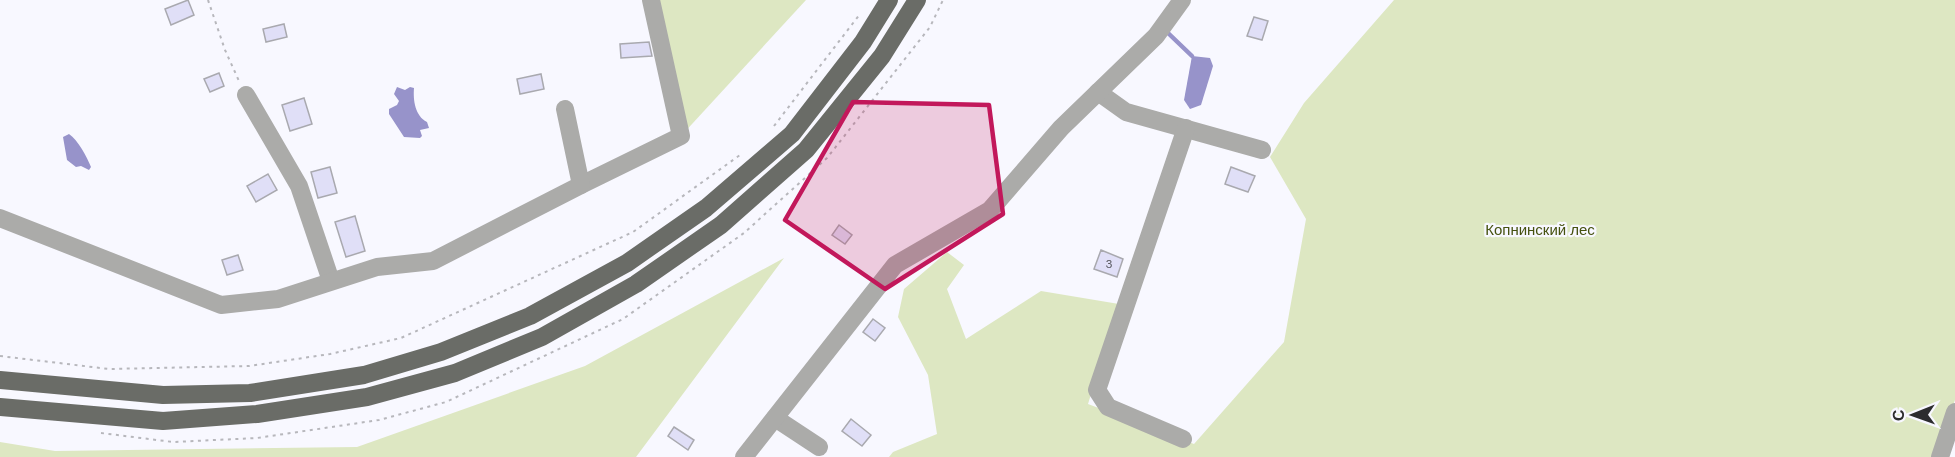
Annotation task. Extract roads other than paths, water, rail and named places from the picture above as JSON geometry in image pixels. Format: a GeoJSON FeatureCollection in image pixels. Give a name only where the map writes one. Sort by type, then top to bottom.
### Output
{"type":"FeatureCollection","features":[{"type":"Feature","properties":{"kind":"main road"},"geometry":{"type":"LineString","coordinates":[[0,380],[163,395],[250,393],[364,375],[441,352],[530,316],[627,263],[653,245],[706,208],[792,134],[863,42],[889,0]]}},
{"type":"Feature","properties":{"kind":"main road"},"geometry":{"type":"LineString","coordinates":[[0,407],[163,421],[256,414],[367,397],[455,373],[543,337],[636,284],[721,225],[806,150],[882,56],[917,0]]}},
{"type":"Feature","properties":{"kind":"street"},"geometry":{"type":"LineString","coordinates":[[0,218],[221,305],[278,299],[377,267],[433,261],[681,136],[651,0]]}},
{"type":"Feature","properties":{"kind":"street"},"geometry":{"type":"LineString","coordinates":[[744,457],[896,265],[990,210],[1061,128],[1156,36],[1182,0]]}},
{"type":"Feature","properties":{"kind":"street"},"geometry":{"type":"LineString","coordinates":[[1098,92],[1126,112],[1262,150]]}},
{"type":"Feature","properties":{"kind":"street"},"geometry":{"type":"LineString","coordinates":[[246,95],[299,186],[331,281]]}},
{"type":"Feature","properties":{"kind":"street"},"geometry":{"type":"LineString","coordinates":[[565,109],[582,185]]}},
{"type":"Feature","properties":{"kind":"street"},"geometry":{"type":"LineString","coordinates":[[1183,439],[1108,407],[1096,390],[1186,128]]}},
{"type":"Feature","properties":{"kind":"street"},"geometry":{"type":"LineString","coordinates":[[1940,457],[1955,412]]}},
{"type":"Feature","properties":{"kind":"street"},"geometry":{"type":"LineString","coordinates":[[775,418],[819,447]]}},
{"type":"Feature","properties":{"kind":"waterway"},"geometry":{"type":"LineString","coordinates":[[1168,33],[1192,56]]}},
{"type":"Feature","properties":{"kind":"park label","name":"Копнинский лес"},"geometry":{"type":"Point","coordinates":[1540,230]}}]}
